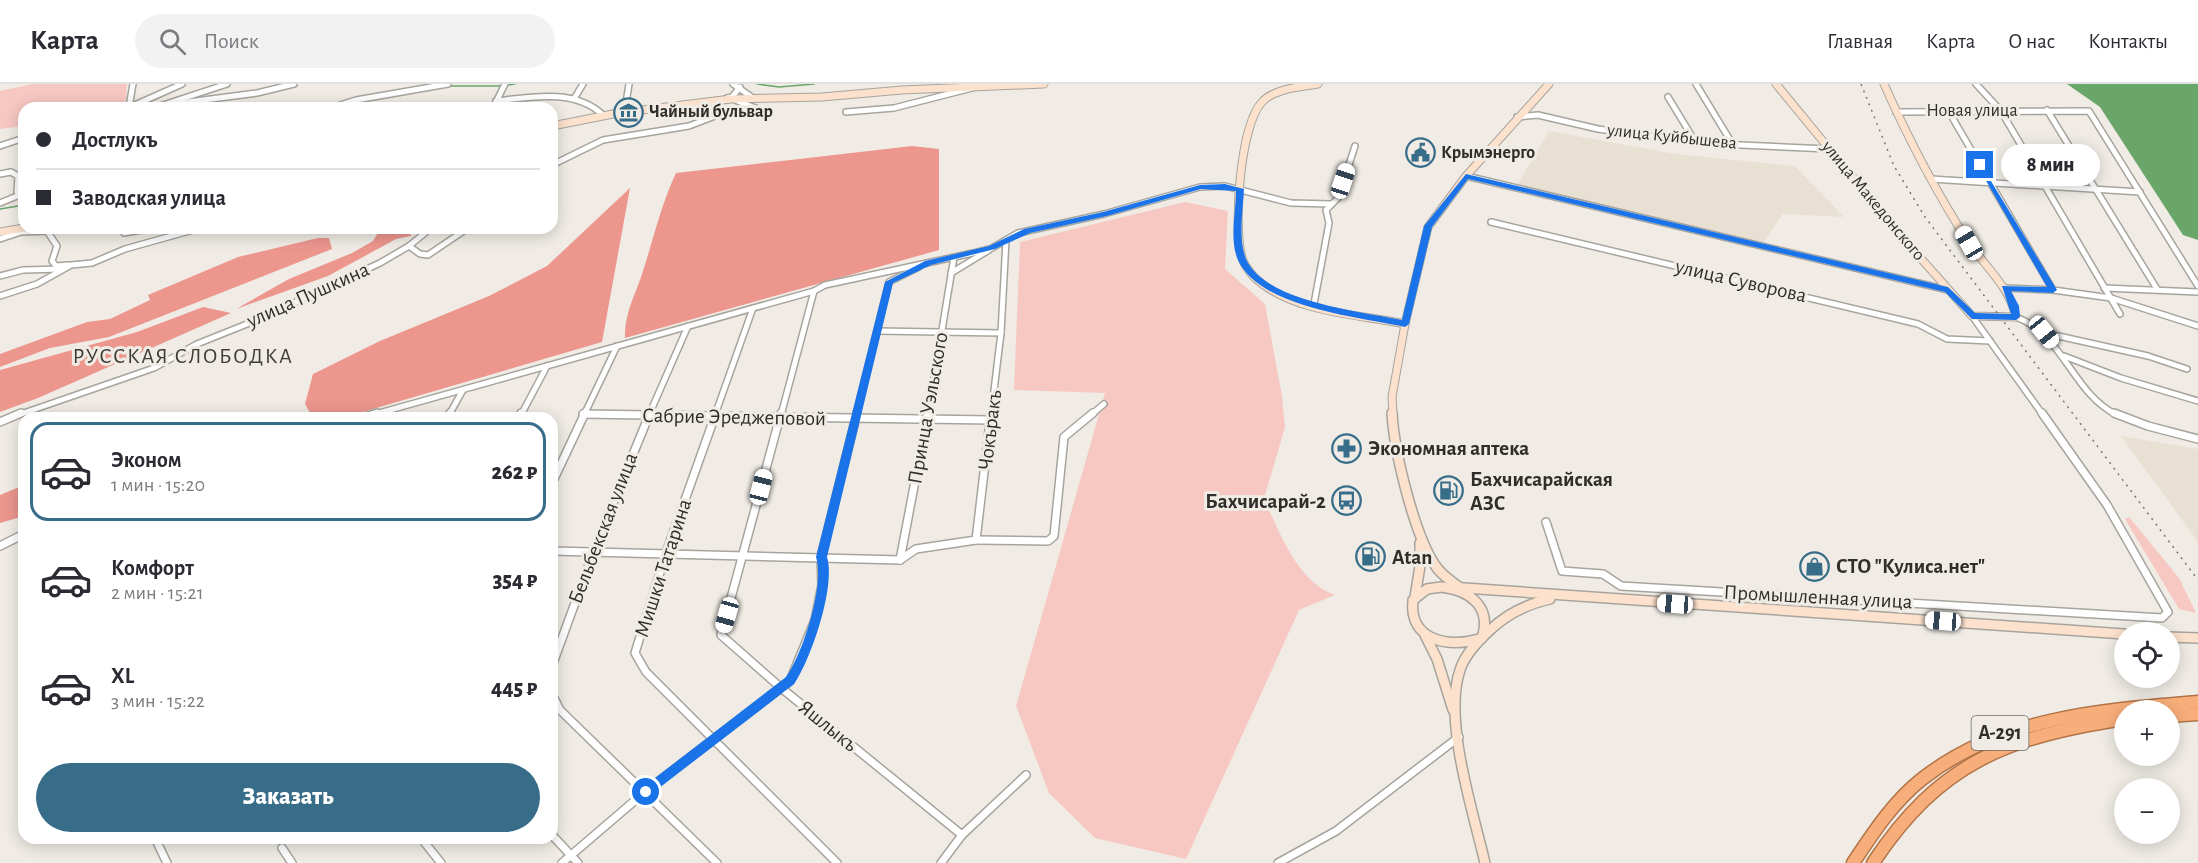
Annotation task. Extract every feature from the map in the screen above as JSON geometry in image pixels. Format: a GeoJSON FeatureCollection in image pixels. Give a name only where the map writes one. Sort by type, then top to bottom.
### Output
{"type":"FeatureCollection","features":[{"type":"Feature","properties":{"kind":"highway","name":"А-291"},"geometry":{"type":"LineString","coordinates":[[1853,863],[1877,827],[1907,792],[1948,759],[1970,746],[2026,724],[2083,712],[2198,702]]}},
{"type":"Feature","properties":{"kind":"highway"},"geometry":{"type":"LineString","coordinates":[[2180,715],[2198,714]]}},
{"type":"Feature","properties":{"kind":"highway","name":"А-291"},"geometry":{"type":"LineString","coordinates":[[1873,863],[1891,837],[1932,790],[1982,756],[2036,735],[2114,721]]}},
{"type":"Feature","properties":{"kind":"main road"},"geometry":{"type":"LineString","coordinates":[[558,125],[602,114],[732,99],[808,98],[917,87],[973,88],[1044,84]]}},
{"type":"Feature","properties":{"kind":"main road"},"geometry":{"type":"LineString","coordinates":[[1318,84],[1269,97],[1258,107],[1244,148],[1238,241],[1242,260],[1248,269],[1270,288],[1297,300],[1405,324]]}},
{"type":"Feature","properties":{"kind":"main road"},"geometry":{"type":"LineString","coordinates":[[1485,863],[1456,721],[1437,659],[1412,611],[1420,566],[1420,539],[1393,432],[1392,397],[1405,324],[1428,226],[1466,176],[1549,84]]}},
{"type":"Feature","properties":{"kind":"main road","name":"улица Македонского"},"geometry":{"type":"LineString","coordinates":[[1776,84],[1828,149],[1972,316]]}},
{"type":"Feature","properties":{"kind":"main road"},"geometry":{"type":"LineString","coordinates":[[1884,84],[1931,179],[1969,243],[2005,288],[2014,306],[2016,317],[1972,316]]}},
{"type":"Feature","properties":{"kind":"main road"},"geometry":{"type":"LineString","coordinates":[[0,232],[18,230]]}},
{"type":"Feature","properties":{"kind":"main road"},"geometry":{"type":"LineString","coordinates":[[1420,539],[1436,568],[1457,588],[1477,602],[1483,611],[1486,626],[1482,638]]}},
{"type":"Feature","properties":{"kind":"main road"},"geometry":{"type":"LineString","coordinates":[[1415,597],[1427,589],[1457,588],[2114,633]]}},
{"type":"Feature","properties":{"kind":"main road"},"geometry":{"type":"LineString","coordinates":[[1456,721],[1456,692],[1460,670],[1482,638],[1513,610],[1534,602],[1562,597]]}},
{"type":"Feature","properties":{"kind":"main road"},"geometry":{"type":"LineString","coordinates":[[1421,630],[1437,641],[1448,644],[1465,644],[1482,638]]}},
{"type":"Feature","properties":{"kind":"main road"},"geometry":{"type":"LineString","coordinates":[[2180,638],[2198,639]]}},
{"type":"Feature","properties":{"kind":"street"},"geometry":{"type":"LineString","coordinates":[[129,102],[133,84]]}},
{"type":"Feature","properties":{"kind":"street"},"geometry":{"type":"LineString","coordinates":[[142,102],[182,84]]}},
{"type":"Feature","properties":{"kind":"street"},"geometry":{"type":"LineString","coordinates":[[178,102],[227,84]]}},
{"type":"Feature","properties":{"kind":"street"},"geometry":{"type":"LineString","coordinates":[[188,102],[257,93],[294,84]]}},
{"type":"Feature","properties":{"kind":"street"},"geometry":{"type":"LineString","coordinates":[[363,102],[448,84]]}},
{"type":"Feature","properties":{"kind":"street"},"geometry":{"type":"LineString","coordinates":[[496,101],[505,84]]}},
{"type":"Feature","properties":{"kind":"street"},"geometry":{"type":"LineString","coordinates":[[574,99],[583,84]]}},
{"type":"Feature","properties":{"kind":"street"},"geometry":{"type":"LineString","coordinates":[[625,109],[629,84]]}},
{"type":"Feature","properties":{"kind":"street"},"geometry":{"type":"LineString","coordinates":[[733,84],[753,98]]}},
{"type":"Feature","properties":{"kind":"street"},"geometry":{"type":"LineString","coordinates":[[1696,84],[1733,145]]}},
{"type":"Feature","properties":{"kind":"street"},"geometry":{"type":"LineString","coordinates":[[1976,84],[2001,111],[2042,186],[2120,314]]}},
{"type":"Feature","properties":{"kind":"street"},"geometry":{"type":"LineString","coordinates":[[496,101],[548,95],[589,104],[602,114],[625,109],[716,101],[732,97],[740,87]]}},
{"type":"Feature","properties":{"kind":"street"},"geometry":{"type":"LineString","coordinates":[[846,112],[894,108],[973,88]]}},
{"type":"Feature","properties":{"kind":"street"},"geometry":{"type":"LineString","coordinates":[[1668,97],[1696,143]]}},
{"type":"Feature","properties":{"kind":"street"},"geometry":{"type":"LineString","coordinates":[[558,162],[603,140],[689,126],[715,116],[738,115],[758,109],[732,99]]}},
{"type":"Feature","properties":{"kind":"street","name":"Новая улица"},"geometry":{"type":"LineString","coordinates":[[2047,110],[2157,289]]}},
{"type":"Feature","properties":{"kind":"street","name":"Новая улица"},"geometry":{"type":"LineString","coordinates":[[1896,112],[2085,110],[2092,114],[2140,192]]}},
{"type":"Feature","properties":{"kind":"street"},"geometry":{"type":"LineString","coordinates":[[1949,112],[2053,290]]}},
{"type":"Feature","properties":{"kind":"street","name":"улица Куйбышева"},"geometry":{"type":"LineString","coordinates":[[1517,117],[1538,115],[1618,133],[1696,143],[1828,149]]}},
{"type":"Feature","properties":{"kind":"street"},"geometry":{"type":"LineString","coordinates":[[0,145],[18,139]]}},
{"type":"Feature","properties":{"kind":"street"},"geometry":{"type":"LineString","coordinates":[[1326,210],[1338,198],[1355,146]]}},
{"type":"Feature","properties":{"kind":"street"},"geometry":{"type":"LineString","coordinates":[[0,174],[11,172],[18,176],[18,192]]}},
{"type":"Feature","properties":{"kind":"street"},"geometry":{"type":"LineString","coordinates":[[1466,176],[1948,290]]}},
{"type":"Feature","properties":{"kind":"street"},"geometry":{"type":"LineString","coordinates":[[1931,179],[2140,192],[2198,286]]}},
{"type":"Feature","properties":{"kind":"street"},"geometry":{"type":"LineString","coordinates":[[951,273],[1006,240],[1027,231],[1104,214],[1200,187],[1213,185],[1240,189],[1291,203],[1331,204]]}},
{"type":"Feature","properties":{"kind":"street"},"geometry":{"type":"LineString","coordinates":[[0,203],[18,196]]}},
{"type":"Feature","properties":{"kind":"street"},"geometry":{"type":"LineString","coordinates":[[1315,205],[1326,210]]}},
{"type":"Feature","properties":{"kind":"street"},"geometry":{"type":"LineString","coordinates":[[1314,304],[1329,223],[1326,210]]}},
{"type":"Feature","properties":{"kind":"street","name":"улица Суворова"},"geometry":{"type":"LineString","coordinates":[[1491,222],[1918,324],[1947,339],[1990,341]]}},
{"type":"Feature","properties":{"kind":"street"},"geometry":{"type":"LineString","coordinates":[[0,239],[18,232]]}},
{"type":"Feature","properties":{"kind":"street"},"geometry":{"type":"LineString","coordinates":[[49,234],[57,246],[52,261],[56,266],[92,262],[125,249],[179,234]]}},
{"type":"Feature","properties":{"kind":"street","name":"улица Пушкина"},"geometry":{"type":"LineString","coordinates":[[25,412],[123,380],[181,354],[197,344],[257,320],[380,263],[409,246],[424,234]]}},
{"type":"Feature","properties":{"kind":"street"},"geometry":{"type":"LineString","coordinates":[[409,246],[420,254],[428,255],[459,234]]}},
{"type":"Feature","properties":{"kind":"street","name":"Чокъракъ"},"geometry":{"type":"LineString","coordinates":[[976,540],[1001,333],[1006,240]]}},
{"type":"Feature","properties":{"kind":"street"},"geometry":{"type":"LineString","coordinates":[[387,412],[814,291],[825,285],[992,248]]}},
{"type":"Feature","properties":{"kind":"street","name":"Принца Уэльского"},"geometry":{"type":"LineString","coordinates":[[900,560],[927,420],[954,257]]}},
{"type":"Feature","properties":{"kind":"street"},"geometry":{"type":"LineString","coordinates":[[889,282],[928,263]]}},
{"type":"Feature","properties":{"kind":"street"},"geometry":{"type":"LineString","coordinates":[[0,296],[37,284],[71,265]]}},
{"type":"Feature","properties":{"kind":"street"},"geometry":{"type":"LineString","coordinates":[[0,276],[23,270],[62,269]]}},
{"type":"Feature","properties":{"kind":"street"},"geometry":{"type":"LineString","coordinates":[[562,863],[646,792],[790,681],[799,667],[813,628],[825,569],[821,557],[893,270]]}},
{"type":"Feature","properties":{"kind":"street"},"geometry":{"type":"LineString","coordinates":[[2005,288],[2053,290],[2111,298],[2198,326]]}},
{"type":"Feature","properties":{"kind":"street"},"geometry":{"type":"LineString","coordinates":[[2104,288],[2198,292]]}},
{"type":"Feature","properties":{"kind":"street","name":"Яшлыкъ"},"geometry":{"type":"LineString","coordinates":[[814,291],[795,369],[778,417],[744,556],[721,635],[780,687],[962,835]]}},
{"type":"Feature","properties":{"kind":"street","name":"Мишки Татарина"},"geometry":{"type":"LineString","coordinates":[[753,308],[666,552],[635,653],[646,672],[837,863]]}},
{"type":"Feature","properties":{"kind":"street","name":"Промышленная улица"},"geometry":{"type":"LineString","coordinates":[[1546,522],[1562,571],[1603,574],[1621,586],[2162,618],[2168,612],[2107,505],[1972,316]]}},
{"type":"Feature","properties":{"kind":"street"},"geometry":{"type":"LineString","coordinates":[[2016,317],[2025,319],[2044,332],[2086,391],[2102,406],[2118,416],[2198,439]]}},
{"type":"Feature","properties":{"kind":"street","name":"Бельбекская улица"},"geometry":{"type":"LineString","coordinates":[[558,649],[592,552],[648,415],[688,326]]}},
{"type":"Feature","properties":{"kind":"street"},"geometry":{"type":"LineString","coordinates":[[877,331],[941,330],[947,334],[1001,333]]}},
{"type":"Feature","properties":{"kind":"street"},"geometry":{"type":"LineString","coordinates":[[2044,332],[2148,356],[2187,369]]}},
{"type":"Feature","properties":{"kind":"street"},"geometry":{"type":"LineString","coordinates":[[558,470],[617,346]]}},
{"type":"Feature","properties":{"kind":"street"},"geometry":{"type":"LineString","coordinates":[[2063,356],[2121,378],[2198,401]]}},
{"type":"Feature","properties":{"kind":"street"},"geometry":{"type":"LineString","coordinates":[[522,412],[547,366]]}},
{"type":"Feature","properties":{"kind":"street"},"geometry":{"type":"LineString","coordinates":[[450,412],[463,390]]}},
{"type":"Feature","properties":{"kind":"street"},"geometry":{"type":"LineString","coordinates":[[558,551],[666,552],[900,560],[916,549],[976,540],[1048,541],[1054,536],[1064,437],[1104,404]]}},
{"type":"Feature","properties":{"kind":"street","name":"Сабрие Эреджеповой"},"geometry":{"type":"LineString","coordinates":[[583,414],[855,420],[992,420]]}},
{"type":"Feature","properties":{"kind":"street","name":"улица Пушкина"},"geometry":{"type":"LineString","coordinates":[[0,422],[18,415]]}},
{"type":"Feature","properties":{"kind":"street"},"geometry":{"type":"LineString","coordinates":[[0,546],[18,537]]}},
{"type":"Feature","properties":{"kind":"street"},"geometry":{"type":"LineString","coordinates":[[558,706],[717,863]]}},
{"type":"Feature","properties":{"kind":"street"},"geometry":{"type":"LineString","coordinates":[[1278,863],[1336,831],[1459,737]]}},
{"type":"Feature","properties":{"kind":"street"},"geometry":{"type":"LineString","coordinates":[[941,863],[962,835],[1026,775]]}},
{"type":"Feature","properties":{"kind":"street"},"geometry":{"type":"LineString","coordinates":[[558,842],[578,863]]}},
{"type":"Feature","properties":{"kind":"street"},"geometry":{"type":"LineString","coordinates":[[158,844],[167,863]]}},
{"type":"Feature","properties":{"kind":"street"},"geometry":{"type":"LineString","coordinates":[[426,844],[441,863]]}},
{"type":"Feature","properties":{"kind":"street"},"geometry":{"type":"LineString","coordinates":[[282,848],[292,863]]}},
{"type":"Feature","properties":{"kind":"shaded area"},"geometry":{"type":"Polygon","coordinates":[[[32,84],[127,84],[124,102],[18,102],[18,127],[0,129],[0,91],[32,84]]]}},
{"type":"Feature","properties":{"kind":"shaded area"},"geometry":{"type":"Polygon","coordinates":[[[2067,84],[2198,84],[2198,240],[2183,235],[2100,107],[2067,84]]]}},
{"type":"Feature","properties":{"kind":"shaded area"},"geometry":{"type":"Polygon","coordinates":[[[1549,131],[1676,154],[1795,166],[1844,217],[1783,214],[1763,243],[1517,185],[1549,131]]]}},
{"type":"Feature","properties":{"kind":"shaded area"},"geometry":{"type":"Polygon","coordinates":[[[912,146],[939,149],[939,250],[625,338],[628,312],[676,173],[912,146]]]}},
{"type":"Feature","properties":{"kind":"shaded area"},"geometry":{"type":"Polygon","coordinates":[[[630,188],[602,342],[363,412],[310,412],[305,404],[313,374],[380,341],[489,296],[547,266],[630,188]]]}},
{"type":"Feature","properties":{"kind":"shaded area"},"geometry":{"type":"Polygon","coordinates":[[[1185,202],[1228,211],[1225,269],[1265,304],[1282,396],[1285,427],[1264,499],[1300,568],[1322,589],[1335,595],[1299,610],[1186,859],[1095,838],[1049,793],[1016,706],[1105,393],[1014,390],[1020,242],[1185,202]]]}},
{"type":"Feature","properties":{"kind":"shaded area"},"geometry":{"type":"Polygon","coordinates":[[[377,234],[410,234],[411,236],[396,239],[328,276],[236,309],[289,279],[352,253],[373,241],[377,234]]]}},
{"type":"Feature","properties":{"kind":"shaded area"},"geometry":{"type":"Polygon","coordinates":[[[318,238],[329,238],[332,249],[109,337],[50,348],[0,367],[0,354],[87,322],[110,319],[150,300],[148,295],[238,257],[318,238]]]}},
{"type":"Feature","properties":{"kind":"shaded area"},"geometry":{"type":"Polygon","coordinates":[[[203,307],[231,313],[38,398],[0,412],[0,370],[137,332],[203,307]]]}},
{"type":"Feature","properties":{"kind":"shaded area"},"geometry":{"type":"Polygon","coordinates":[[[2121,436],[2198,449],[2198,542],[2121,436]]]}},
{"type":"Feature","properties":{"kind":"shaded area"},"geometry":{"type":"Polygon","coordinates":[[[18,488],[18,518],[0,523],[0,495],[18,488]]]}},
{"type":"Feature","properties":{"kind":"shaded area"},"geometry":{"type":"Polygon","coordinates":[[[2129,517],[2179,578],[2196,613],[2179,609],[2125,519],[2129,517]]]}},
{"type":"Feature","properties":{"kind":"waterway"},"geometry":{"type":"LineString","coordinates":[[508,85],[515,84]]}},
{"type":"Feature","properties":{"kind":"waterway"},"geometry":{"type":"LineString","coordinates":[[757,84],[779,87],[814,84]]}},
{"type":"Feature","properties":{"kind":"waterway"},"geometry":{"type":"LineString","coordinates":[[450,86],[501,86]]}},
{"type":"Feature","properties":{"kind":"waterway"},"geometry":{"type":"LineString","coordinates":[[0,209],[18,206]]}},
{"type":"Feature","properties":{"kind":"railway"},"geometry":{"type":"LineString","coordinates":[[1861,84],[1894,166],[1925,217],[2198,580]]}},
{"type":"Feature","properties":{"kind":"place","name":"Чайный бульвар"},"geometry":{"type":"Point","coordinates":[628,112]}},
{"type":"Feature","properties":{"kind":"place","name":"Крымэнерго"},"geometry":{"type":"Point","coordinates":[1420,153]}},
{"type":"Feature","properties":{"kind":"place","name":"Экономная аптека"},"geometry":{"type":"Point","coordinates":[1347,448]}},
{"type":"Feature","properties":{"kind":"place","name":"Бахчисарайская АЗС"},"geometry":{"type":"Point","coordinates":[1449,491]}},
{"type":"Feature","properties":{"kind":"place","name":"Бахчисарай-2"},"geometry":{"type":"Point","coordinates":[1347,501]}},
{"type":"Feature","properties":{"kind":"place","name":"Atan"},"geometry":{"type":"Point","coordinates":[1371,557]}},
{"type":"Feature","properties":{"kind":"place","name":"СТО \"Кулиса.нет\""},"geometry":{"type":"Point","coordinates":[1815,566]}},
{"type":"Feature","properties":{"kind":"district","name":"РУССКАЯ СЛОБОДКА"},"geometry":{"type":"Point","coordinates":[183,356]}},
{"type":"Feature","properties":{"kind":"route"},"geometry":{"type":"LineString","coordinates":[[646,792],[790,681],[799,667],[813,628],[825,569],[821,557],[889,282],[928,263],[992,248],[1018,233],[1104,214],[1200,187],[1225,186],[1240,189],[1238,241],[1242,260],[1259,281],[1297,300],[1405,324],[1428,226],[1466,176],[1948,290],[1972,316],[2016,317],[2014,306],[2005,288],[2053,290],[1980,165]]}}]}
